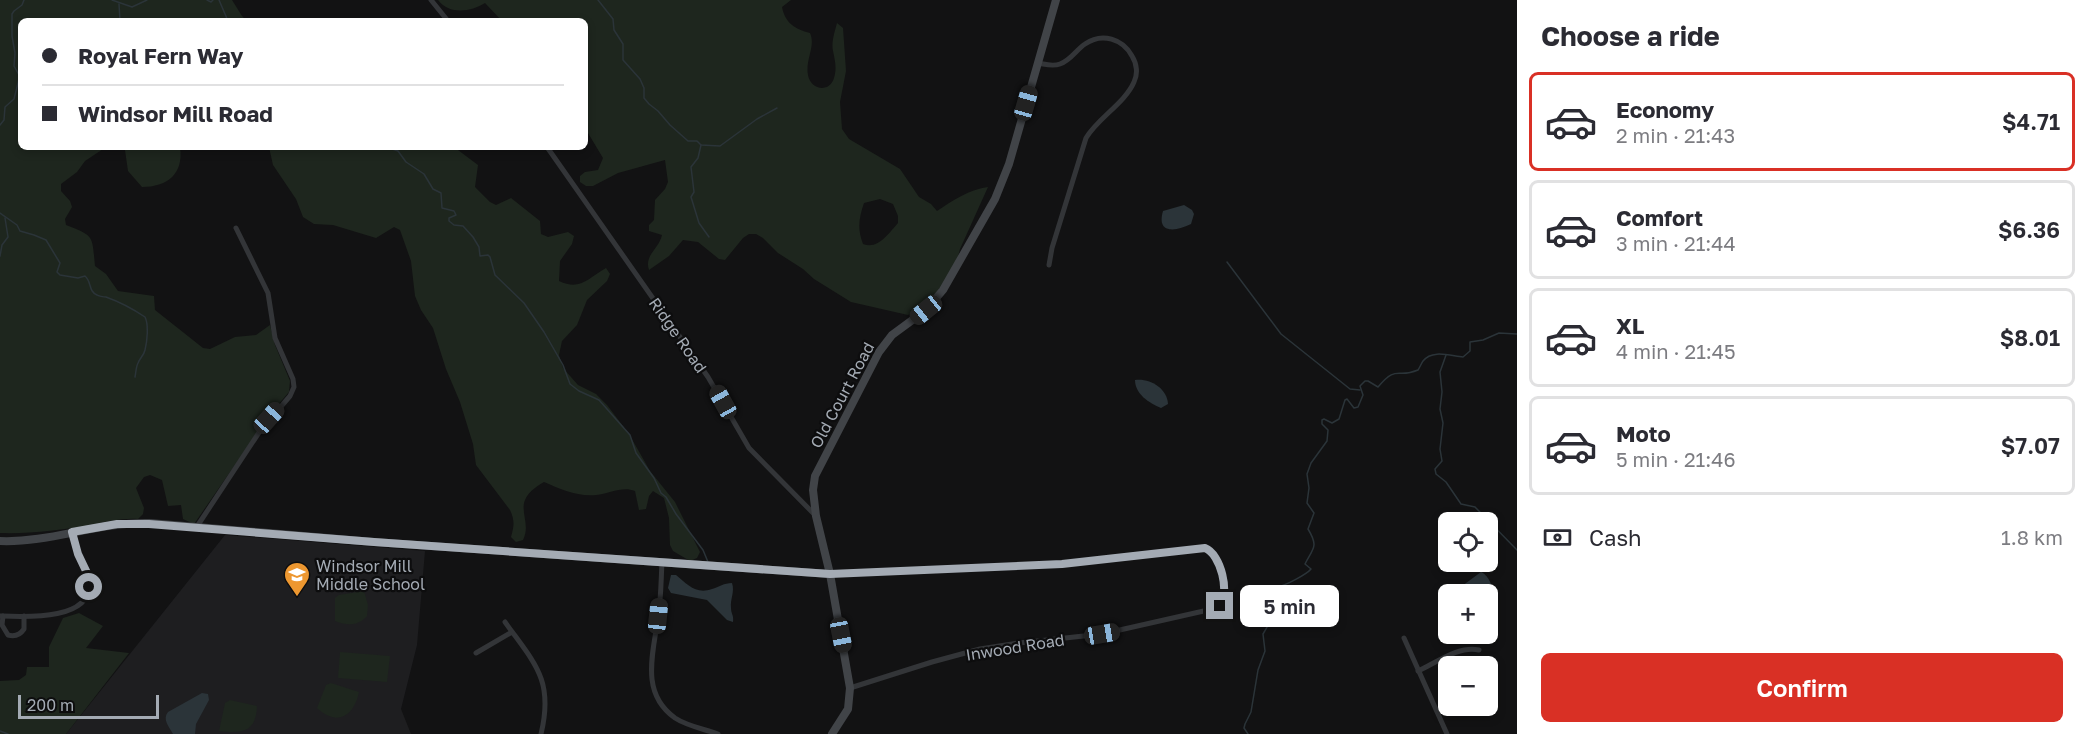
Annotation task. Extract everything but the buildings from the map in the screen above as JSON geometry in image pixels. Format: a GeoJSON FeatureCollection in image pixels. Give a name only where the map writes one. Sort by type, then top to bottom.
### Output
{"type":"FeatureCollection","features":[{"type":"Feature","properties":{"kind":"main road","name":"Old Court Road"},"geometry":{"type":"LineString","coordinates":[[832,734],[848,709],[850,688],[830,574],[816,516],[813,490],[818,469],[872,363],[892,335],[926,310],[944,290],[995,199],[1009,164],[1056,0]]}},
{"type":"Feature","properties":{"kind":"main road"},"geometry":{"type":"LineString","coordinates":[[0,541],[27,541],[133,523],[830,574]]}},
{"type":"Feature","properties":{"kind":"street"},"geometry":{"type":"LineString","coordinates":[[431,0],[446,18]]}},
{"type":"Feature","properties":{"kind":"street"},"geometry":{"type":"LineString","coordinates":[[1037,63],[1060,64],[1087,43],[1106,38],[1120,42],[1126,47],[1136,65],[1136,78],[1129,91],[1094,125],[1086,138],[1052,248],[1049,265]]}},
{"type":"Feature","properties":{"kind":"street","name":"Ridge Road"},"geometry":{"type":"LineString","coordinates":[[549,150],[708,377],[749,448],[816,516]]}},
{"type":"Feature","properties":{"kind":"street"},"geometry":{"type":"LineString","coordinates":[[196,528],[260,431],[290,396],[294,387],[293,379],[275,338],[268,293],[236,228]]}},
{"type":"Feature","properties":{"kind":"street"},"geometry":{"type":"LineString","coordinates":[[24,616],[24,629],[14,636],[8,635],[1,616],[24,616],[71,610],[82,603],[89,580],[72,532]]}},
{"type":"Feature","properties":{"kind":"street","name":"Inwood Road"},"geometry":{"type":"LineString","coordinates":[[830,574],[1062,564],[1205,548],[1212,551],[1216,557],[1224,585],[1225,598],[1217,608],[1102,634],[1019,643],[980,650],[932,662],[850,688]]}},
{"type":"Feature","properties":{"kind":"street"},"geometry":{"type":"LineString","coordinates":[[662,562],[658,616],[650,672],[653,689],[662,705],[675,718],[718,734]]}},
{"type":"Feature","properties":{"kind":"street"},"geometry":{"type":"LineString","coordinates":[[505,622],[534,662],[543,682],[547,706],[541,734]]}},
{"type":"Feature","properties":{"kind":"street"},"geometry":{"type":"LineString","coordinates":[[476,653],[512,632]]}},
{"type":"Feature","properties":{"kind":"street"},"geometry":{"type":"LineString","coordinates":[[1404,638],[1447,734]]}},
{"type":"Feature","properties":{"kind":"street"},"geometry":{"type":"LineString","coordinates":[[1419,671],[1460,651],[1479,650]]}},
{"type":"Feature","properties":{"kind":"shaded area"},"geometry":{"type":"Polygon","coordinates":[[[0,0],[232,0],[244,18],[18,18],[18,150],[102,150],[85,161],[77,172],[61,184],[61,191],[72,207],[65,219],[66,225],[90,238],[95,266],[106,274],[118,291],[154,296],[155,310],[203,348],[210,349],[235,337],[256,335],[270,325],[275,345],[290,381],[289,392],[271,413],[194,524],[183,519],[181,505],[168,506],[162,480],[150,475],[144,477],[136,488],[144,508],[143,514],[138,519],[46,531],[0,533],[0,0]]]}},
{"type":"Feature","properties":{"kind":"shaded area"},"geometry":{"type":"Polygon","coordinates":[[[438,0],[791,0],[782,7],[783,13],[792,24],[810,33],[812,43],[808,75],[812,84],[820,88],[828,86],[834,78],[836,68],[832,44],[837,23],[843,28],[846,71],[840,102],[842,129],[849,139],[900,169],[919,197],[931,204],[937,211],[968,193],[988,187],[960,249],[954,271],[927,304],[908,315],[851,302],[814,279],[756,234],[749,234],[743,238],[725,260],[719,259],[698,242],[683,240],[669,256],[649,270],[648,260],[662,235],[649,231],[649,225],[654,220],[655,200],[668,182],[665,160],[618,173],[593,186],[586,186],[580,182],[580,176],[585,172],[598,170],[603,158],[588,133],[588,18],[499,18],[485,3],[467,10],[448,8],[438,0]],[[880,199],[864,203],[859,223],[863,244],[874,245],[887,236],[898,223],[893,204],[880,199]]]}},
{"type":"Feature","properties":{"kind":"shaded area"},"geometry":{"type":"Polygon","coordinates":[[[125,150],[180,150],[181,156],[176,172],[159,185],[142,187],[128,171],[125,150]]]}},
{"type":"Feature","properties":{"kind":"shaded area"},"geometry":{"type":"Polygon","coordinates":[[[270,150],[458,150],[478,165],[475,187],[490,202],[496,205],[511,198],[540,221],[541,234],[548,237],[568,232],[574,236],[572,244],[560,261],[559,281],[566,284],[578,284],[606,268],[610,274],[607,281],[587,300],[577,325],[562,341],[559,355],[563,368],[578,385],[596,394],[607,405],[629,434],[650,471],[675,502],[700,552],[697,558],[690,561],[673,551],[670,545],[669,518],[664,498],[653,491],[649,496],[646,509],[639,510],[635,491],[625,489],[596,495],[583,495],[544,482],[527,497],[524,504],[526,532],[523,540],[516,542],[511,537],[514,524],[510,510],[476,465],[473,444],[460,402],[446,369],[433,328],[415,296],[411,261],[400,230],[394,227],[376,238],[333,225],[314,224],[303,217],[296,199],[273,165],[270,150]]]}},
{"type":"Feature","properties":{"kind":"shaded area"},"geometry":{"type":"Polygon","coordinates":[[[1184,205],[1194,214],[1191,224],[1174,229],[1165,228],[1162,224],[1163,211],[1184,205]]]}},
{"type":"Feature","properties":{"kind":"shaded area"},"geometry":{"type":"Polygon","coordinates":[[[1135,380],[1152,382],[1157,385],[1165,393],[1168,404],[1161,408],[1148,401],[1137,390],[1135,380]]]}},
{"type":"Feature","properties":{"kind":"shaded area","name":"Windsor Mill Middle School"},"geometry":{"type":"Polygon","coordinates":[[[225,535],[425,551],[417,645],[401,709],[411,734],[66,734],[225,535]]]}},
{"type":"Feature","properties":{"kind":"shaded area"},"geometry":{"type":"Polygon","coordinates":[[[1481,572],[1486,575],[1491,584],[1465,584],[1481,572]]]}},
{"type":"Feature","properties":{"kind":"shaded area"},"geometry":{"type":"Polygon","coordinates":[[[671,575],[676,575],[692,588],[701,591],[732,583],[733,622],[727,620],[707,600],[671,593],[668,588],[671,575]]]}},
{"type":"Feature","properties":{"kind":"shaded area"},"geometry":{"type":"Polygon","coordinates":[[[364,591],[368,605],[367,616],[360,622],[352,624],[335,621],[335,598],[339,595],[364,591]]]}},
{"type":"Feature","properties":{"kind":"shaded area"},"geometry":{"type":"Polygon","coordinates":[[[79,613],[103,626],[86,648],[129,653],[66,734],[0,734],[0,681],[19,680],[26,675],[27,667],[49,667],[49,647],[63,618],[79,613]]]}},
{"type":"Feature","properties":{"kind":"shaded area"},"geometry":{"type":"Polygon","coordinates":[[[340,652],[390,656],[387,682],[338,678],[340,652]]]}},
{"type":"Feature","properties":{"kind":"shaded area"},"geometry":{"type":"Polygon","coordinates":[[[331,683],[359,692],[349,713],[338,718],[324,714],[317,708],[326,685],[331,683]]]}},
{"type":"Feature","properties":{"kind":"shaded area"},"geometry":{"type":"Polygon","coordinates":[[[202,693],[208,694],[209,700],[196,724],[195,734],[173,734],[166,720],[168,712],[202,693]]]}},
{"type":"Feature","properties":{"kind":"shaded area"},"geometry":{"type":"Polygon","coordinates":[[[230,700],[257,706],[254,721],[247,729],[235,732],[219,731],[225,703],[230,700]]]}},
{"type":"Feature","properties":{"kind":"waterway"},"geometry":{"type":"LineString","coordinates":[[18,73],[14,66],[12,14],[24,0]]}},
{"type":"Feature","properties":{"kind":"waterway"},"geometry":{"type":"LineString","coordinates":[[112,0],[132,7],[147,0]]}},
{"type":"Feature","properties":{"kind":"waterway"},"geometry":{"type":"LineString","coordinates":[[207,0],[211,2],[213,0]]}},
{"type":"Feature","properties":{"kind":"waterway"},"geometry":{"type":"LineString","coordinates":[[219,0],[227,18]]}},
{"type":"Feature","properties":{"kind":"waterway"},"geometry":{"type":"LineString","coordinates":[[598,0],[613,19],[614,30],[623,44],[623,60],[640,79],[644,88],[644,98],[688,141],[697,141],[701,145],[720,146],[757,119],[777,108]]}},
{"type":"Feature","properties":{"kind":"waterway"},"geometry":{"type":"LineString","coordinates":[[119,4],[120,18]]}},
{"type":"Feature","properties":{"kind":"waterway"},"geometry":{"type":"LineString","coordinates":[[0,125],[4,120],[5,107],[14,99],[18,83]]}},
{"type":"Feature","properties":{"kind":"waterway"},"geometry":{"type":"LineString","coordinates":[[701,145],[698,158],[691,167],[694,192],[691,197],[699,223],[709,237]]}},
{"type":"Feature","properties":{"kind":"waterway"},"geometry":{"type":"LineString","coordinates":[[395,150],[406,162],[424,174],[433,189],[441,193],[442,208],[454,211],[456,215],[449,218],[449,221],[454,225],[463,226],[473,237],[479,247],[480,256],[490,257],[495,275],[524,303],[544,332],[563,365],[570,384],[599,400],[630,435],[636,453],[654,478],[661,493],[703,550],[708,562]]}},
{"type":"Feature","properties":{"kind":"waterway"},"geometry":{"type":"LineString","coordinates":[[0,213],[17,225],[20,231],[46,240],[60,263],[57,272],[60,275],[78,278],[85,276],[94,293],[121,303],[145,317],[146,347],[137,365],[135,377]]}},
{"type":"Feature","properties":{"kind":"waterway"},"geometry":{"type":"LineString","coordinates":[[0,256],[2,245],[8,237],[5,218]]}},
{"type":"Feature","properties":{"kind":"waterway"},"geometry":{"type":"LineString","coordinates":[[1227,262],[1281,334],[1350,389],[1360,390]]}},
{"type":"Feature","properties":{"kind":"waterway"},"geometry":{"type":"LineString","coordinates":[[1248,734],[1244,728],[1251,712],[1258,670],[1265,651],[1263,634],[1273,613],[1275,590],[1311,569],[1305,564],[1314,544],[1308,529],[1314,513],[1307,503],[1309,488],[1307,474],[1311,463],[1327,441],[1328,430],[1322,424],[1322,420],[1332,423],[1339,419],[1347,399],[1354,408],[1358,407],[1363,395],[1360,386],[1365,381],[1378,387],[1393,374],[1418,370],[1423,361],[1431,355],[1463,357],[1470,351],[1470,342],[1483,340],[1499,333],[1517,334]]}},
{"type":"Feature","properties":{"kind":"waterway"},"geometry":{"type":"LineString","coordinates":[[1446,355],[1440,372],[1442,392],[1440,409],[1443,423],[1440,449],[1442,461],[1435,469],[1436,474],[1446,482],[1461,504],[1475,507],[1517,550]]}},
{"type":"Feature","properties":{"kind":"waterway"},"geometry":{"type":"LineString","coordinates":[[0,731],[8,734]]}},
{"type":"Feature","properties":{"kind":"place","name":"Windsor Mill Middle School"},"geometry":{"type":"Point","coordinates":[297,598]}},
{"type":"Feature","properties":{"kind":"route"},"geometry":{"type":"LineString","coordinates":[[89,587],[88,575],[78,554],[72,532],[133,523],[830,574],[1062,564],[1205,548],[1212,551],[1216,557],[1224,585],[1225,598],[1220,606]]}}]}
